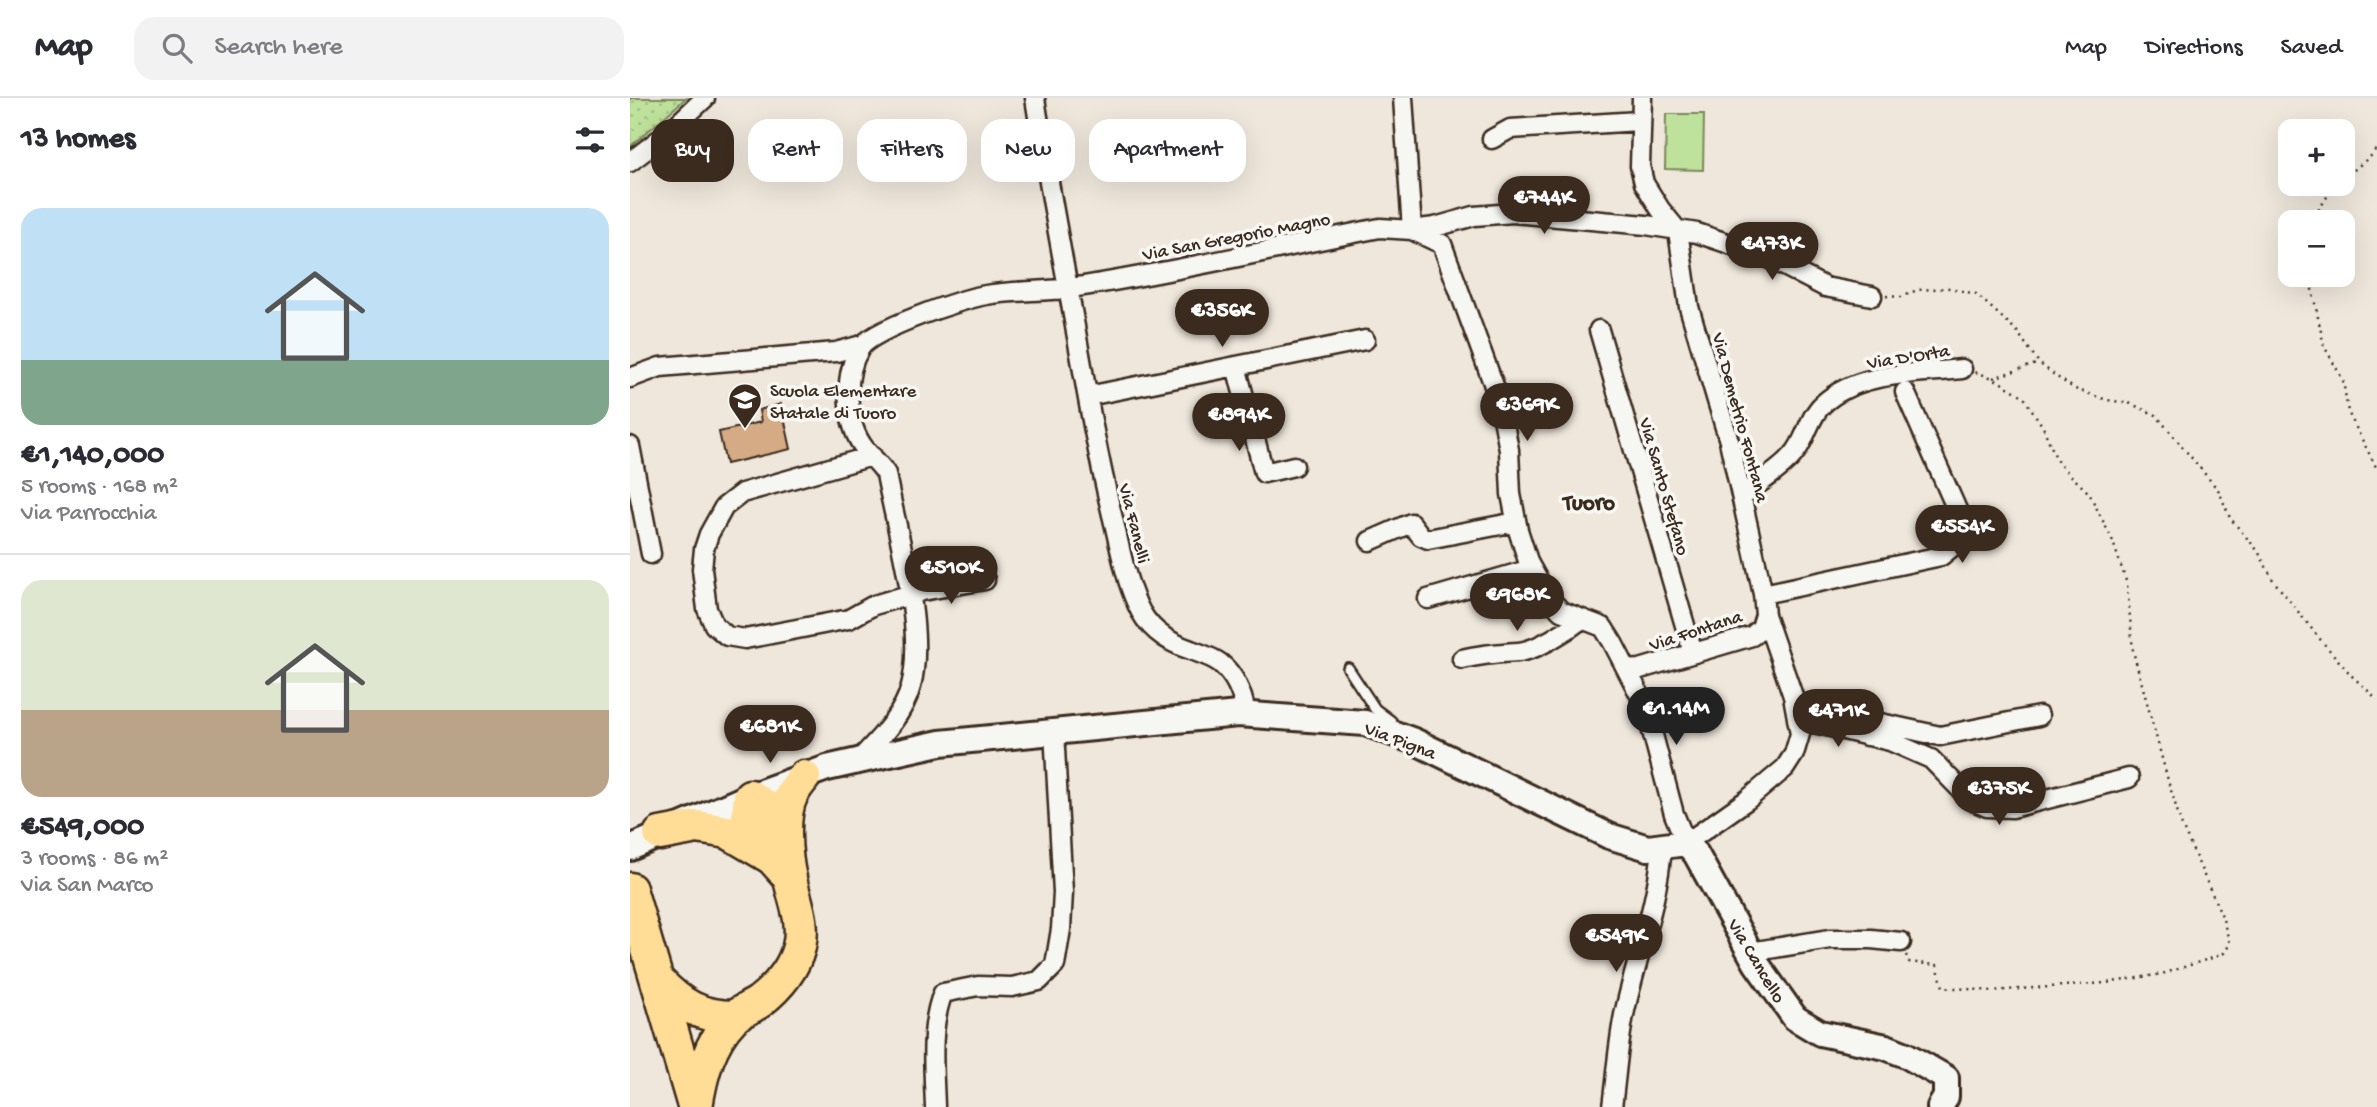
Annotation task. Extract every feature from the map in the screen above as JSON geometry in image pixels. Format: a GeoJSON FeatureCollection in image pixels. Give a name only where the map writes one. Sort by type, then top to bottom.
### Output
{"type":"FeatureCollection","features":[{"type":"Feature","properties":{"kind":"highway"},"geometry":{"type":"LineString","coordinates":[[772,841],[792,793],[804,777]]}},
{"type":"Feature","properties":{"kind":"highway"},"geometry":{"type":"LineString","coordinates":[[695,1107],[702,1072],[721,1032],[734,1017],[760,1001],[788,975],[799,948],[801,928],[798,901],[772,841],[747,828],[750,796]]}},
{"type":"Feature","properties":{"kind":"highway"},"geometry":{"type":"LineString","coordinates":[[660,834],[697,827],[772,841]]}},
{"type":"Feature","properties":{"kind":"highway"},"geometry":{"type":"LineString","coordinates":[[634,901],[695,1107]]}},
{"type":"Feature","properties":{"kind":"highway"},"geometry":{"type":"LineString","coordinates":[[658,981],[673,996],[701,1013],[715,1017],[734,1017]]}},
{"type":"Feature","properties":{"kind":"street"},"geometry":{"type":"LineString","coordinates":[[630,162],[669,132],[705,98]]}},
{"type":"Feature","properties":{"kind":"street","name":"Via Fanelli"},"geometry":{"type":"LineString","coordinates":[[1035,98],[1088,396],[1108,499],[1128,581],[1137,605],[1160,636],[1173,644],[1205,654],[1221,664],[1243,696],[1246,714]]}},
{"type":"Feature","properties":{"kind":"street"},"geometry":{"type":"LineString","coordinates":[[1403,98],[1412,230]]}},
{"type":"Feature","properties":{"kind":"street"},"geometry":{"type":"LineString","coordinates":[[1642,98],[1639,121],[1642,142],[1640,166],[1644,183],[1678,231]]}},
{"type":"Feature","properties":{"kind":"street"},"geometry":{"type":"LineString","coordinates":[[1492,139],[1510,129],[1639,121]]}},
{"type":"Feature","properties":{"kind":"street"},"geometry":{"type":"LineString","coordinates":[[1412,230],[1435,227],[1474,216],[1513,213],[1646,225],[1697,233],[1765,256],[1825,287],[1872,296]]}},
{"type":"Feature","properties":{"kind":"street","name":"Via San Gregorio Magno"},"geometry":{"type":"LineString","coordinates":[[630,377],[660,367],[836,352],[862,345],[897,326],[940,309],[983,296],[1069,288],[1380,228],[1412,230]]}},
{"type":"Feature","properties":{"kind":"street"},"geometry":{"type":"LineString","coordinates":[[1412,230],[1442,244],[1500,402],[1509,450],[1511,494],[1516,522],[1531,569],[1547,596],[1561,611],[1603,627],[1645,705],[1674,814],[1674,844],[1660,877],[1625,1015],[1612,1107]]}},
{"type":"Feature","properties":{"kind":"street","name":"Via Demetrio Fontana"},"geometry":{"type":"LineString","coordinates":[[1674,844],[1747,800],[1785,768],[1794,754],[1800,734],[1793,696],[1765,615],[1763,594],[1729,441],[1689,307],[1678,231]]}},
{"type":"Feature","properties":{"kind":"street","name":"Via Santo Stefano"},"geometry":{"type":"LineString","coordinates":[[1599,330],[1693,653]]}},
{"type":"Feature","properties":{"kind":"street"},"geometry":{"type":"LineString","coordinates":[[1088,396],[1365,340]]}},
{"type":"Feature","properties":{"kind":"street"},"geometry":{"type":"LineString","coordinates":[[858,761],[880,737],[911,688],[915,655],[913,611],[886,474],[864,449],[852,422],[851,365],[862,345]]}},
{"type":"Feature","properties":{"kind":"street"},"geometry":{"type":"LineString","coordinates":[[1236,366],[1264,472],[1294,466]]}},
{"type":"Feature","properties":{"kind":"street","name":"Via D'Orta"},"geometry":{"type":"LineString","coordinates":[[1742,496],[1794,455],[1822,405],[1843,389],[1875,379],[1962,369]]}},
{"type":"Feature","properties":{"kind":"street"},"geometry":{"type":"LineString","coordinates":[[1763,594],[1941,556],[1963,538],[1965,528],[1905,392]]}},
{"type":"Feature","properties":{"kind":"street"},"geometry":{"type":"LineString","coordinates":[[630,446],[651,554]]}},
{"type":"Feature","properties":{"kind":"street"},"geometry":{"type":"LineString","coordinates":[[872,456],[742,493],[724,507],[709,534],[702,569],[708,609],[714,625],[727,636],[744,639],[849,619],[874,605],[985,580]]}},
{"type":"Feature","properties":{"kind":"street"},"geometry":{"type":"LineString","coordinates":[[1370,541],[1411,523],[1421,536],[1428,539],[1516,522]]}},
{"type":"Feature","properties":{"kind":"street"},"geometry":{"type":"LineString","coordinates":[[1428,599],[1531,569]]}},
{"type":"Feature","properties":{"kind":"street","name":"Via Fontana"},"geometry":{"type":"LineString","coordinates":[[1628,670],[1752,635],[1761,628],[1765,615]]}},
{"type":"Feature","properties":{"kind":"street"},"geometry":{"type":"LineString","coordinates":[[1462,659],[1505,651],[1520,652],[1561,636],[1582,619]]}},
{"type":"Feature","properties":{"kind":"street","name":"Via Pigna"},"geometry":{"type":"LineString","coordinates":[[630,848],[750,796],[804,777],[858,761],[940,743],[1246,714],[1365,723],[1415,741],[1609,836],[1648,848],[1674,844]]}},
{"type":"Feature","properties":{"kind":"street"},"geometry":{"type":"LineString","coordinates":[[1866,736],[1867,722],[1940,736],[2039,716]]}},
{"type":"Feature","properties":{"kind":"street"},"geometry":{"type":"LineString","coordinates":[[1797,719],[1890,741],[1931,759],[1971,800],[1987,807],[2012,808],[2129,778]]}},
{"type":"Feature","properties":{"kind":"street"},"geometry":{"type":"LineString","coordinates":[[935,1107],[936,1023],[938,1005],[943,993],[978,986],[1012,987],[1039,981],[1055,965],[1062,929],[1063,892],[1054,731]]}},
{"type":"Feature","properties":{"kind":"street","name":"Via Cancello"},"geometry":{"type":"LineString","coordinates":[[1674,844],[1696,854],[1750,952],[1777,996],[1795,1018],[1820,1033],[1886,1046],[1946,1078],[1946,1097],[1940,1107]]}},
{"type":"Feature","properties":{"kind":"street"},"geometry":{"type":"LineString","coordinates":[[1750,952],[1830,939],[1901,942]]}},
{"type":"Feature","properties":{"kind":"lane"},"geometry":{"type":"LineString","coordinates":[[1348,668],[1381,716],[1464,759],[1489,778]]}},
{"type":"Feature","properties":{"kind":"path"},"geometry":{"type":"LineString","coordinates":[[2355,169],[2372,155],[2377,147]]}},
{"type":"Feature","properties":{"kind":"path"},"geometry":{"type":"LineString","coordinates":[[2312,287],[2324,346],[2343,380],[2348,411],[2377,468]]}},
{"type":"Feature","properties":{"kind":"path"},"geometry":{"type":"LineString","coordinates":[[1872,296],[1901,297],[1917,290],[1950,288],[1976,294],[2016,330],[2039,363],[2075,389],[2106,400],[2129,403],[2156,415],[2219,491],[2230,518],[2258,551],[2273,580],[2352,676],[2377,699]]}},
{"type":"Feature","properties":{"kind":"path"},"geometry":{"type":"LineString","coordinates":[[1993,378],[2039,363]]}},
{"type":"Feature","properties":{"kind":"path"},"geometry":{"type":"LineString","coordinates":[[1901,942],[1909,962],[1937,965],[1942,987],[1992,991],[2106,983],[2162,974],[2224,953],[2230,944],[2222,916],[2182,826],[2162,760],[2133,651],[2127,584],[2112,539],[2089,493],[2058,463],[2043,427],[2023,396],[1993,378],[1962,369]]}},
{"type":"Feature","properties":{"kind":"green space"},"geometry":{"type":"Polygon","coordinates":[[[630,98],[686,98],[662,119],[651,119],[651,129],[630,147],[630,98]]]}},
{"type":"Feature","properties":{"kind":"green space"},"geometry":{"type":"Polygon","coordinates":[[[1666,114],[1704,114],[1703,170],[1665,169],[1666,114]]]}},
{"type":"Feature","properties":{"kind":"building"},"geometry":{"type":"Polygon","coordinates":[[[781,404],[791,449],[726,464],[719,432],[761,422],[759,410],[781,404]]]}},
{"type":"Feature","properties":{"kind":"place","name":"Scuola Elementare Statale di Tuoro"},"geometry":{"type":"Point","coordinates":[745,430]}},
{"type":"Feature","properties":{"kind":"district","name":"Tuoro"},"geometry":{"type":"Point","coordinates":[1589,501]}}]}
